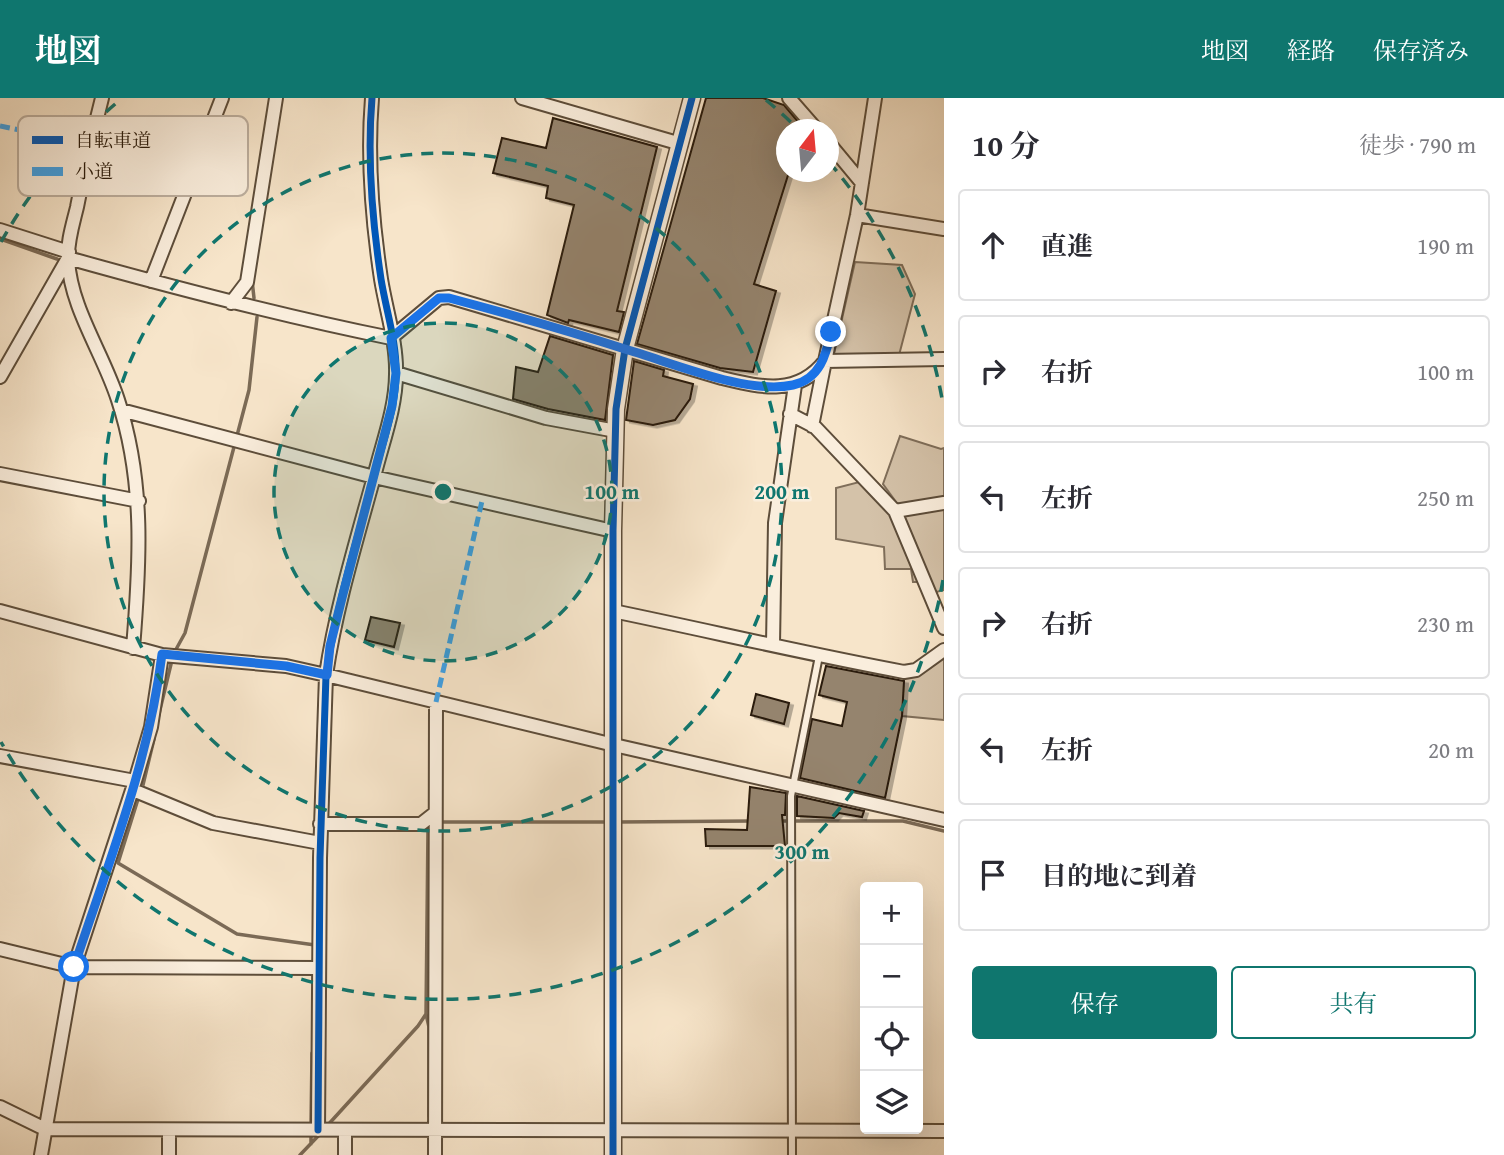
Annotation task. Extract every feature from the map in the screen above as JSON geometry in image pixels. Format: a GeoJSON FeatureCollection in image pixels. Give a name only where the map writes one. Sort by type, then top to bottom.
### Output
{"type":"FeatureCollection","features":[{"type":"Feature","properties":{"kind":"street"},"geometry":{"type":"LineString","coordinates":[[97,116],[102,98]]}},
{"type":"Feature","properties":{"kind":"street"},"geometry":{"type":"LineString","coordinates":[[215,116],[222,98]]}},
{"type":"Feature","properties":{"kind":"street"},"geometry":{"type":"LineString","coordinates":[[231,303],[247,282],[276,98]]}},
{"type":"Feature","properties":{"kind":"street"},"geometry":{"type":"LineString","coordinates":[[318,1130],[320,824],[327,675],[336,622],[392,406],[396,373],[372,203],[369,145],[372,98]]}},
{"type":"Feature","properties":{"kind":"street"},"geometry":{"type":"LineString","coordinates":[[522,98],[681,144]]}},
{"type":"Feature","properties":{"kind":"street"},"geometry":{"type":"LineString","coordinates":[[613,1155],[613,531],[617,409],[625,349],[692,98]]}},
{"type":"Feature","properties":{"kind":"street"},"geometry":{"type":"LineString","coordinates":[[789,98],[807,119]]}},
{"type":"Feature","properties":{"kind":"street"},"geometry":{"type":"LineString","coordinates":[[812,426],[857,215],[875,98]]}},
{"type":"Feature","properties":{"kind":"street"},"geometry":{"type":"LineString","coordinates":[[839,155],[862,183]]}},
{"type":"Feature","properties":{"kind":"street"},"geometry":{"type":"LineString","coordinates":[[79,196],[69,255],[81,311],[107,369],[121,410],[133,459],[139,501],[139,572],[133,648]]}},
{"type":"Feature","properties":{"kind":"street"},"geometry":{"type":"LineString","coordinates":[[151,281],[184,196]]}},
{"type":"Feature","properties":{"kind":"street"},"geometry":{"type":"LineString","coordinates":[[857,215],[944,229]]}},
{"type":"Feature","properties":{"kind":"street"},"geometry":{"type":"LineString","coordinates":[[0,230],[151,281],[231,303],[273,310],[391,338]]}},
{"type":"Feature","properties":{"kind":"street"},"geometry":{"type":"LineString","coordinates":[[0,377],[69,255]]}},
{"type":"Feature","properties":{"kind":"street"},"geometry":{"type":"LineString","coordinates":[[391,338],[439,298],[449,298],[751,385],[795,385],[809,377],[825,361],[944,359]]}},
{"type":"Feature","properties":{"kind":"street"},"geometry":{"type":"LineString","coordinates":[[396,373],[546,418],[616,432]]}},
{"type":"Feature","properties":{"kind":"street"},"geometry":{"type":"LineString","coordinates":[[773,644],[775,523],[795,385]]}},
{"type":"Feature","properties":{"kind":"street"},"geometry":{"type":"LineString","coordinates":[[121,410],[374,477],[613,531]]}},
{"type":"Feature","properties":{"kind":"street"},"geometry":{"type":"LineString","coordinates":[[790,414],[812,426],[839,450],[895,511],[944,628]]}},
{"type":"Feature","properties":{"kind":"street"},"geometry":{"type":"LineString","coordinates":[[0,474],[139,501]]}},
{"type":"Feature","properties":{"kind":"street"},"geometry":{"type":"LineString","coordinates":[[895,511],[944,503]]}},
{"type":"Feature","properties":{"kind":"street"},"geometry":{"type":"LineString","coordinates":[[0,611],[162,654],[286,666],[327,675],[614,745],[944,820]]}},
{"type":"Feature","properties":{"kind":"street"},"geometry":{"type":"LineString","coordinates":[[613,611],[904,672],[916,670],[944,650]]}},
{"type":"Feature","properties":{"kind":"street"},"geometry":{"type":"LineString","coordinates":[[41,1155],[74,967],[151,727],[162,654]]}},
{"type":"Feature","properties":{"kind":"street"},"geometry":{"type":"LineString","coordinates":[[435,1155],[436,702]]}},
{"type":"Feature","properties":{"kind":"street"},"geometry":{"type":"LineString","coordinates":[[0,756],[134,786],[213,823],[320,843]]}},
{"type":"Feature","properties":{"kind":"street"},"geometry":{"type":"LineString","coordinates":[[320,824],[421,824],[435,813]]}},
{"type":"Feature","properties":{"kind":"street"},"geometry":{"type":"LineString","coordinates":[[0,949],[74,967],[319,968]]}},
{"type":"Feature","properties":{"kind":"street"},"geometry":{"type":"LineString","coordinates":[[0,1107],[46,1129],[944,1131]]}},
{"type":"Feature","properties":{"kind":"street"},"geometry":{"type":"LineString","coordinates":[[169,1130],[169,1155]]}},
{"type":"Feature","properties":{"kind":"street"},"geometry":{"type":"LineString","coordinates":[[345,1130],[345,1155]]}},
{"type":"Feature","properties":{"kind":"lane"},"geometry":{"type":"LineString","coordinates":[[792,1155],[792,785],[819,656]]}},
{"type":"Feature","properties":{"kind":"shaded area"},"geometry":{"type":"Polygon","coordinates":[[[855,262],[902,265],[915,294],[898,359],[833,358],[855,262]]]}},
{"type":"Feature","properties":{"kind":"shaded area"},"geometry":{"type":"Polygon","coordinates":[[[900,436],[944,448],[944,497],[899,506],[883,484],[900,436]]]}},
{"type":"Feature","properties":{"kind":"shaded area"},"geometry":{"type":"Polygon","coordinates":[[[867,480],[895,511],[944,503],[944,590],[936,592],[934,600],[924,582],[913,582],[911,569],[885,569],[884,547],[836,539],[836,488],[867,480]]]}},
{"type":"Feature","properties":{"kind":"shaded area"},"geometry":{"type":"Polygon","coordinates":[[[944,656],[944,720],[902,716],[904,672],[944,656]]]}},
{"type":"Feature","properties":{"kind":"building"},"geometry":{"type":"Polygon","coordinates":[[[706,98],[763,98],[784,105],[796,119],[776,119],[776,182],[786,182],[754,284],[776,291],[753,372],[720,368],[637,344],[706,98]]]}},
{"type":"Feature","properties":{"kind":"building"},"geometry":{"type":"Polygon","coordinates":[[[553,118],[657,147],[617,311],[624,312],[619,332],[569,320],[568,323],[547,315],[574,205],[546,198],[548,186],[493,173],[502,138],[546,148],[553,118]]]}},
{"type":"Feature","properties":{"kind":"building"},"geometry":{"type":"Polygon","coordinates":[[[550,336],[613,355],[605,420],[513,399],[516,367],[538,372],[550,336]]]}},
{"type":"Feature","properties":{"kind":"building"},"geometry":{"type":"Polygon","coordinates":[[[634,361],[664,370],[663,376],[693,384],[690,399],[675,420],[653,425],[626,420],[634,361]]]}},
{"type":"Feature","properties":{"kind":"building"},"geometry":{"type":"Polygon","coordinates":[[[371,617],[400,623],[394,647],[365,640],[371,617]]]}},
{"type":"Feature","properties":{"kind":"building"},"geometry":{"type":"Polygon","coordinates":[[[826,666],[904,681],[902,716],[885,798],[800,778],[812,719],[842,726],[847,702],[819,695],[826,666]]]}},
{"type":"Feature","properties":{"kind":"building"},"geometry":{"type":"Polygon","coordinates":[[[756,694],[789,703],[784,724],[751,715],[756,694]]]}},
{"type":"Feature","properties":{"kind":"building"},"geometry":{"type":"Polygon","coordinates":[[[750,787],[786,793],[785,815],[782,815],[785,846],[706,846],[705,829],[747,830],[750,787]]]}},
{"type":"Feature","properties":{"kind":"building"},"geometry":{"type":"Polygon","coordinates":[[[797,796],[864,811],[862,817],[839,813],[834,818],[797,816],[797,796]]]}},
{"type":"Feature","properties":{"kind":"waterway"},"geometry":{"type":"LineString","coordinates":[[0,239],[57,259]]}},
{"type":"Feature","properties":{"kind":"waterway"},"geometry":{"type":"LineString","coordinates":[[252,280],[254,298]]}},
{"type":"Feature","properties":{"kind":"waterway"},"geometry":{"type":"LineString","coordinates":[[174,653],[185,633],[249,390],[257,317]]}},
{"type":"Feature","properties":{"kind":"waterway"},"geometry":{"type":"LineString","coordinates":[[158,718],[172,660]]}},
{"type":"Feature","properties":{"kind":"waterway"},"geometry":{"type":"LineString","coordinates":[[142,789],[154,739]]}},
{"type":"Feature","properties":{"kind":"waterway"},"geometry":{"type":"LineString","coordinates":[[139,796],[118,863],[237,934],[315,947]]}},
{"type":"Feature","properties":{"kind":"waterway"},"geometry":{"type":"LineString","coordinates":[[618,822],[751,821]]}},
{"type":"Feature","properties":{"kind":"waterway"},"geometry":{"type":"LineString","coordinates":[[779,821],[903,821],[944,831]]}},
{"type":"Feature","properties":{"kind":"waterway"},"geometry":{"type":"LineString","coordinates":[[440,822],[607,822]]}},
{"type":"Feature","properties":{"kind":"waterway"},"geometry":{"type":"LineString","coordinates":[[326,1127],[426,1014],[428,828],[433,825]]}},
{"type":"Feature","properties":{"kind":"waterway"},"geometry":{"type":"LineString","coordinates":[[426,1014],[429,1027],[429,1116]]}},
{"type":"Feature","properties":{"kind":"waterway"},"geometry":{"type":"LineString","coordinates":[[311,1125],[312,1053]]}},
{"type":"Feature","properties":{"kind":"waterway"},"geometry":{"type":"LineString","coordinates":[[311,1133],[311,1144]]}},
{"type":"Feature","properties":{"kind":"waterway"},"geometry":{"type":"LineString","coordinates":[[300,1155],[321,1133]]}},
{"type":"Feature","properties":{"kind":"marked path"},"geometry":{"type":"LineString","coordinates":[[0,126],[18,130]]}},
{"type":"Feature","properties":{"kind":"marked path"},"geometry":{"type":"LineString","coordinates":[[436,702],[482,501]]}},
{"type":"Feature","properties":{"kind":"cycle path"},"geometry":{"type":"LineString","coordinates":[[318,1130],[320,858],[326,675],[341,599],[388,424],[395,386],[395,350],[381,279],[373,211],[370,166],[372,98]]}},
{"type":"Feature","properties":{"kind":"cycle path"},"geometry":{"type":"LineString","coordinates":[[613,1155],[613,531],[616,409],[625,349],[692,98]]}},
{"type":"Feature","properties":{"kind":"route"},"geometry":{"type":"LineString","coordinates":[[74,967],[151,727],[162,654],[286,666],[327,675],[330,646],[392,406],[396,373],[391,338],[439,298],[449,298],[722,378],[770,387],[795,385],[817,370],[825,361],[831,332]]}}]}
